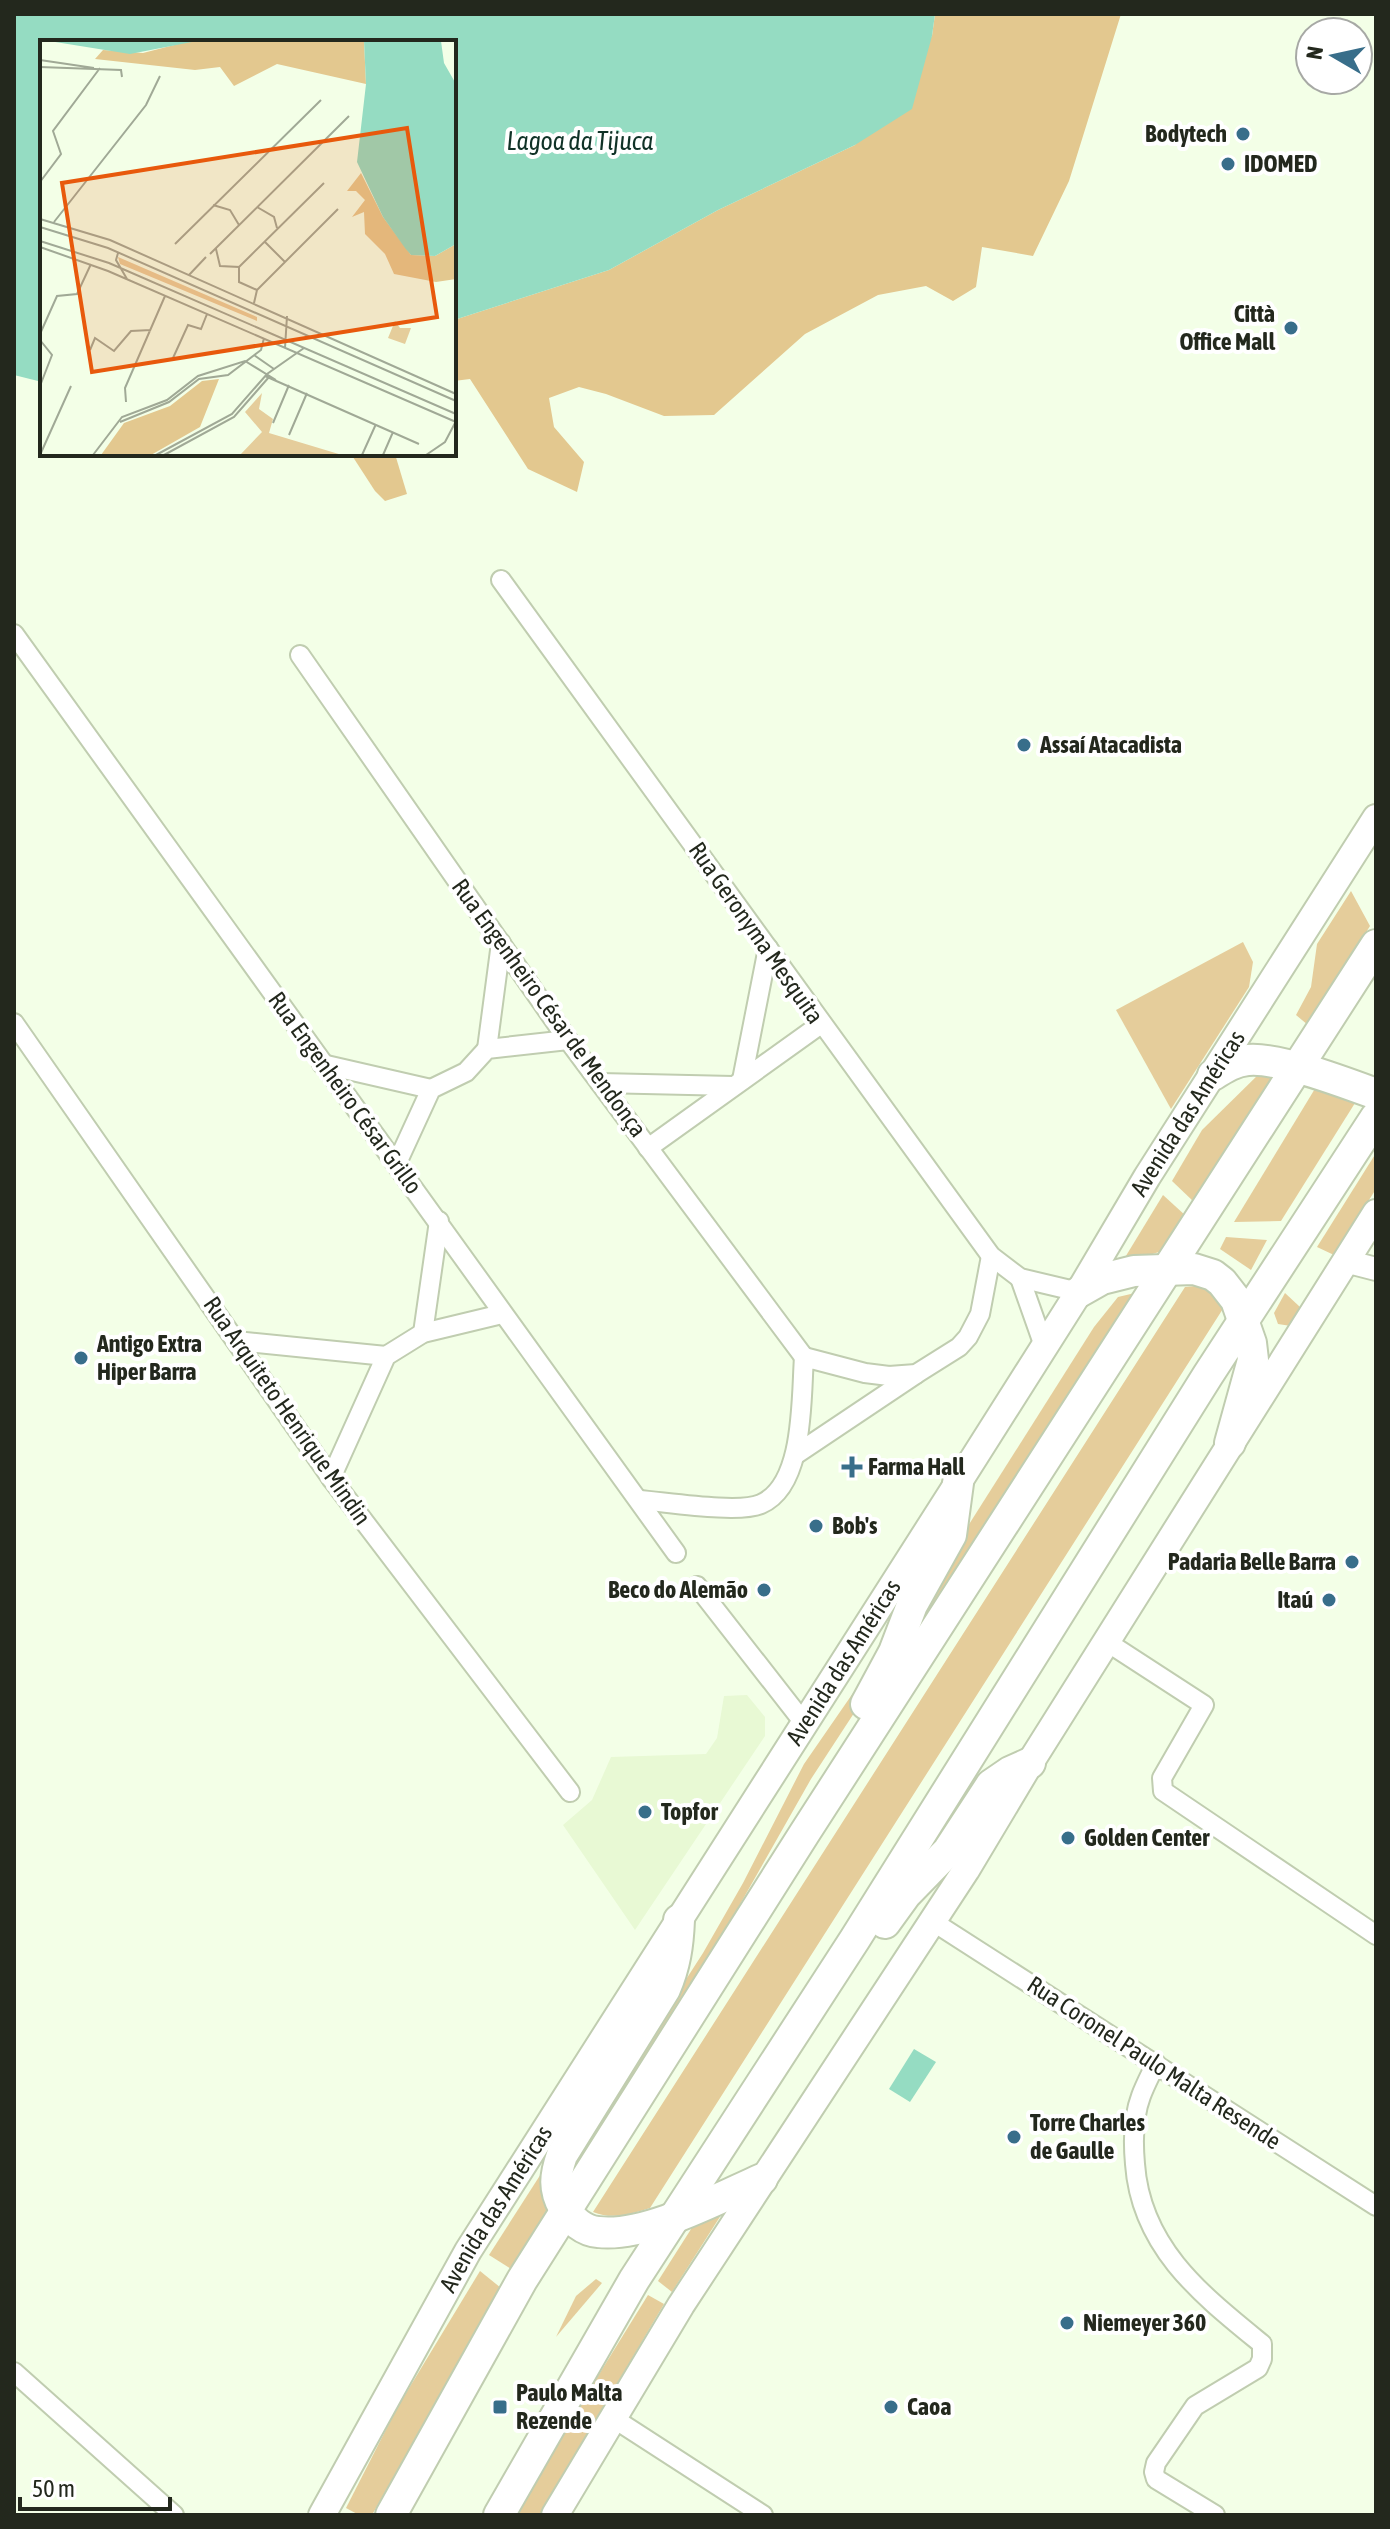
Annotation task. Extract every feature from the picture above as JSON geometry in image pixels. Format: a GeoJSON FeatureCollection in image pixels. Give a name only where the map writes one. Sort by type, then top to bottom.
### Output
{"type":"FeatureCollection","features":[{"type":"Feature","properties":{"kind":"highway"},"geometry":{"type":"LineString","coordinates":[[391,2515],[522,2280],[804,1834],[1376,945]]}},
{"type":"Feature","properties":{"kind":"highway"},"geometry":{"type":"LineString","coordinates":[[1213,1075],[1246,1060],[1257,1060],[1298,1068],[1376,1094]]}},
{"type":"Feature","properties":{"kind":"highway"},"geometry":{"type":"LineString","coordinates":[[499,2515],[629,2289],[855,1939],[1208,1375],[1376,1117]]}},
{"type":"Feature","properties":{"kind":"highway"},"geometry":{"type":"LineString","coordinates":[[1079,1292],[1113,1276],[1134,1271],[1194,1269],[1213,1275],[1236,1300],[1253,1360],[1230,1443]]}},
{"type":"Feature","properties":{"kind":"highway"},"geometry":{"type":"LineString","coordinates":[[804,1834],[811,1795],[880,1682],[912,1605],[951,1535],[958,1483]]}},
{"type":"Feature","properties":{"kind":"highway"},"geometry":{"type":"LineString","coordinates":[[855,1939],[875,1932],[883,1925],[906,1894],[948,1851],[991,1785],[1030,1763]]}},
{"type":"Feature","properties":{"kind":"highway"},"geometry":{"type":"LineString","coordinates":[[679,1920],[674,1968],[665,1989],[562,2155],[557,2170],[556,2193],[566,2211],[581,2226],[598,2232],[615,2233],[676,2217],[762,2179]]}},
{"type":"Feature","properties":{"kind":"main road","name":"Avenida das Américas"},"geometry":{"type":"LineString","coordinates":[[322,2515],[468,2251],[958,1483],[1079,1292],[1147,1177],[1376,818]]}},
{"type":"Feature","properties":{"kind":"main road"},"geometry":{"type":"LineString","coordinates":[[555,2515],[762,2179],[932,1921],[1376,1213]]}},
{"type":"Feature","properties":{"kind":"street","name":"Rua Geronyma Mesquita"},"geometry":{"type":"LineString","coordinates":[[501,580],[991,1256],[1020,1278],[1079,1292]]}},
{"type":"Feature","properties":{"kind":"street","name":"Rua Engenheiro César Grillo"},"geometry":{"type":"LineString","coordinates":[[14,634],[676,1553]]}},
{"type":"Feature","properties":{"kind":"street","name":"Rua Engenheiro César de Mendonça"},"geometry":{"type":"LineString","coordinates":[[300,655],[568,1040],[804,1357]]}},
{"type":"Feature","properties":{"kind":"street"},"geometry":{"type":"LineString","coordinates":[[322,1064],[431,1089],[466,1072],[487,1049],[501,943]]}},
{"type":"Feature","properties":{"kind":"street"},"geometry":{"type":"LineString","coordinates":[[738,1083],[768,948]]}},
{"type":"Feature","properties":{"kind":"street","name":"Rua Arquiteto Henrique Mindin"},"geometry":{"type":"LineString","coordinates":[[14,1023],[331,1478],[570,1792]]}},
{"type":"Feature","properties":{"kind":"street"},"geometry":{"type":"LineString","coordinates":[[648,1148],[821,1024]]}},
{"type":"Feature","properties":{"kind":"street"},"geometry":{"type":"LineString","coordinates":[[487,1049],[568,1040]]}},
{"type":"Feature","properties":{"kind":"street"},"geometry":{"type":"LineString","coordinates":[[600,1083],[738,1083]]}},
{"type":"Feature","properties":{"kind":"street"},"geometry":{"type":"LineString","coordinates":[[397,1163],[431,1089]]}},
{"type":"Feature","properties":{"kind":"street"},"geometry":{"type":"LineString","coordinates":[[423,1333],[439,1221]]}},
{"type":"Feature","properties":{"kind":"street"},"geometry":{"type":"LineString","coordinates":[[795,1455],[959,1347],[980,1314],[991,1256]]}},
{"type":"Feature","properties":{"kind":"street"},"geometry":{"type":"LineString","coordinates":[[1345,1261],[1376,1269]]}},
{"type":"Feature","properties":{"kind":"street"},"geometry":{"type":"LineString","coordinates":[[1020,1278],[1044,1346]]}},
{"type":"Feature","properties":{"kind":"street"},"geometry":{"type":"LineString","coordinates":[[331,1478],[386,1356],[423,1333],[502,1314]]}},
{"type":"Feature","properties":{"kind":"street"},"geometry":{"type":"LineString","coordinates":[[236,1341],[386,1356]]}},
{"type":"Feature","properties":{"kind":"street"},"geometry":{"type":"LineString","coordinates":[[639,1500],[741,1508],[760,1505],[778,1493],[795,1455],[804,1357],[865,1373],[889,1376],[916,1374]]}},
{"type":"Feature","properties":{"kind":"street"},"geometry":{"type":"LineString","coordinates":[[697,1586],[804,1723]]}},
{"type":"Feature","properties":{"kind":"street"},"geometry":{"type":"LineString","coordinates":[[1107,1642],[1204,1705],[1162,1778],[1163,1791],[1376,1935]]}},
{"type":"Feature","properties":{"kind":"street","name":"Rua Coronel Paulo Malta Resende"},"geometry":{"type":"LineString","coordinates":[[932,1921],[1376,2206]]}},
{"type":"Feature","properties":{"kind":"street"},"geometry":{"type":"LineString","coordinates":[[1156,2063],[1140,2098],[1133,2142],[1141,2205],[1158,2240],[1183,2275],[1262,2344],[1264,2351],[1258,2368],[1195,2406],[1156,2463],[1156,2479],[1215,2515]]}},
{"type":"Feature","properties":{"kind":"street"},"geometry":{"type":"LineString","coordinates":[[14,2372],[174,2515]]}},
{"type":"Feature","properties":{"kind":"street"},"geometry":{"type":"LineString","coordinates":[[613,2418],[763,2515]]}},
{"type":"Feature","properties":{"kind":"shaded area"},"geometry":{"type":"Polygon","coordinates":[[[935,14],[1121,14],[1069,181],[1033,256],[982,247],[976,287],[953,301],[926,286],[878,295],[805,334],[714,415],[664,416],[579,387],[549,398],[554,427],[584,462],[577,492],[528,469],[470,379],[456,381],[456,319],[609,270],[718,210],[855,145],[932,36],[935,14]]]}},
{"type":"Feature","properties":{"kind":"shaded area"},"geometry":{"type":"Polygon","coordinates":[[[352,456],[396,456],[407,494],[385,501],[352,456]]]}},
{"type":"Feature","properties":{"kind":"shaded area"},"geometry":{"type":"Polygon","coordinates":[[[1351,891],[1370,926],[1308,1025],[1296,1015],[1311,987],[1317,944],[1351,891]]]}},
{"type":"Feature","properties":{"kind":"shaded area"},"geometry":{"type":"Polygon","coordinates":[[[1243,942],[1253,962],[1249,987],[1171,1109],[1116,1010],[1243,942]]]}},
{"type":"Feature","properties":{"kind":"shaded area"},"geometry":{"type":"Polygon","coordinates":[[[1263,1070],[1276,1075],[1194,1202],[1172,1181],[1202,1130],[1263,1070]]]}},
{"type":"Feature","properties":{"kind":"shaded area"},"geometry":{"type":"Polygon","coordinates":[[[1316,1087],[1355,1103],[1281,1221],[1234,1222],[1316,1087]]]}},
{"type":"Feature","properties":{"kind":"shaded area"},"geometry":{"type":"Polygon","coordinates":[[[1376,1153],[1376,1189],[1334,1255],[1317,1247],[1376,1153]]]}},
{"type":"Feature","properties":{"kind":"shaded area"},"geometry":{"type":"Polygon","coordinates":[[[1163,1195],[1186,1216],[1162,1251],[1121,1264],[1163,1195]]]}},
{"type":"Feature","properties":{"kind":"shaded area"},"geometry":{"type":"Polygon","coordinates":[[[1226,1237],[1267,1240],[1251,1270],[1220,1249],[1226,1237]]]}},
{"type":"Feature","properties":{"kind":"shaded area"},"geometry":{"type":"Polygon","coordinates":[[[1195,1286],[1210,1291],[1226,1304],[650,2208],[615,2216],[593,2212],[1185,1287],[1195,1286]]]}},
{"type":"Feature","properties":{"kind":"shaded area"},"geometry":{"type":"Polygon","coordinates":[[[1135,1293],[897,1666],[935,1578],[1094,1327],[1118,1297],[1135,1293]]]}},
{"type":"Feature","properties":{"kind":"shaded area"},"geometry":{"type":"Polygon","coordinates":[[[1285,1293],[1300,1307],[1291,1326],[1278,1324],[1274,1313],[1285,1293]]]}},
{"type":"Feature","properties":{"kind":"shaded area"},"geometry":{"type":"Polygon","coordinates":[[[891,1638],[873,1684],[811,1779],[709,1959],[574,2174],[576,2150],[703,1953],[804,1764],[891,1638]]]}},
{"type":"Feature","properties":{"kind":"shaded area","name":"Topfor"},"geometry":{"type":"Polygon","coordinates":[[[747,1695],[765,1717],[765,1736],[635,1930],[563,1825],[592,1800],[611,1757],[706,1754],[717,1738],[724,1696],[747,1695]]]}},
{"type":"Feature","properties":{"kind":"shaded area"},"geometry":{"type":"Polygon","coordinates":[[[546,2166],[550,2209],[511,2269],[489,2255],[546,2166]]]}},
{"type":"Feature","properties":{"kind":"shaded area"},"geometry":{"type":"Polygon","coordinates":[[[723,2212],[672,2292],[658,2281],[693,2226],[723,2212]]]}},
{"type":"Feature","properties":{"kind":"shaded area"},"geometry":{"type":"Polygon","coordinates":[[[480,2271],[501,2288],[372,2515],[359,2515],[346,2508],[397,2408],[480,2271]]]}},
{"type":"Feature","properties":{"kind":"shaded area"},"geometry":{"type":"Polygon","coordinates":[[[596,2279],[602,2283],[556,2337],[576,2296],[596,2279]]]}},
{"type":"Feature","properties":{"kind":"shaded area"},"geometry":{"type":"Polygon","coordinates":[[[648,2295],[664,2304],[540,2515],[518,2515],[559,2439],[648,2295]]]}},
{"type":"Feature","properties":{"kind":"water","name":"Lagoa da Tijuca"},"geometry":{"type":"Polygon","coordinates":[[[14,14],[935,14],[912,109],[855,145],[718,210],[609,270],[456,319],[456,40],[40,40],[40,382],[14,375],[14,14]]]}},
{"type":"Feature","properties":{"kind":"water"},"geometry":{"type":"Polygon","coordinates":[[[914,2049],[936,2062],[910,2102],[889,2089],[914,2049]]]}},
{"type":"Feature","properties":{"kind":"place","name":"Bodytech"},"geometry":{"type":"Point","coordinates":[1243,134]}},
{"type":"Feature","properties":{"kind":"place","name":"IDOMED"},"geometry":{"type":"Point","coordinates":[1228,164]}},
{"type":"Feature","properties":{"kind":"place","name":"Città Office Mall"},"geometry":{"type":"Point","coordinates":[1291,328]}},
{"type":"Feature","properties":{"kind":"place","name":"Assaí Atacadista"},"geometry":{"type":"Point","coordinates":[1024,745]}},
{"type":"Feature","properties":{"kind":"place","name":"Antigo Extra Hiper Barra"},"geometry":{"type":"Point","coordinates":[81,1358]}},
{"type":"Feature","properties":{"kind":"place","name":"Farma Hall"},"geometry":{"type":"Point","coordinates":[852,1467]}},
{"type":"Feature","properties":{"kind":"place","name":"Bob's"},"geometry":{"type":"Point","coordinates":[816,1526]}},
{"type":"Feature","properties":{"kind":"place","name":"Padaria Belle Barra"},"geometry":{"type":"Point","coordinates":[1352,1562]}},
{"type":"Feature","properties":{"kind":"place","name":"Beco do Alemão"},"geometry":{"type":"Point","coordinates":[764,1590]}},
{"type":"Feature","properties":{"kind":"place","name":"Itaú"},"geometry":{"type":"Point","coordinates":[1329,1600]}},
{"type":"Feature","properties":{"kind":"place","name":"Topfor"},"geometry":{"type":"Point","coordinates":[645,1812]}},
{"type":"Feature","properties":{"kind":"place","name":"Golden Center"},"geometry":{"type":"Point","coordinates":[1068,1838]}},
{"type":"Feature","properties":{"kind":"place","name":"Torre Charles de Gaulle"},"geometry":{"type":"Point","coordinates":[1014,2137]}},
{"type":"Feature","properties":{"kind":"place","name":"Niemeyer 360"},"geometry":{"type":"Point","coordinates":[1067,2323]}},
{"type":"Feature","properties":{"kind":"place","name":"Paulo Malta Rezende"},"geometry":{"type":"Point","coordinates":[500,2407]}},
{"type":"Feature","properties":{"kind":"place","name":"Caoa"},"geometry":{"type":"Point","coordinates":[891,2407]}}]}
